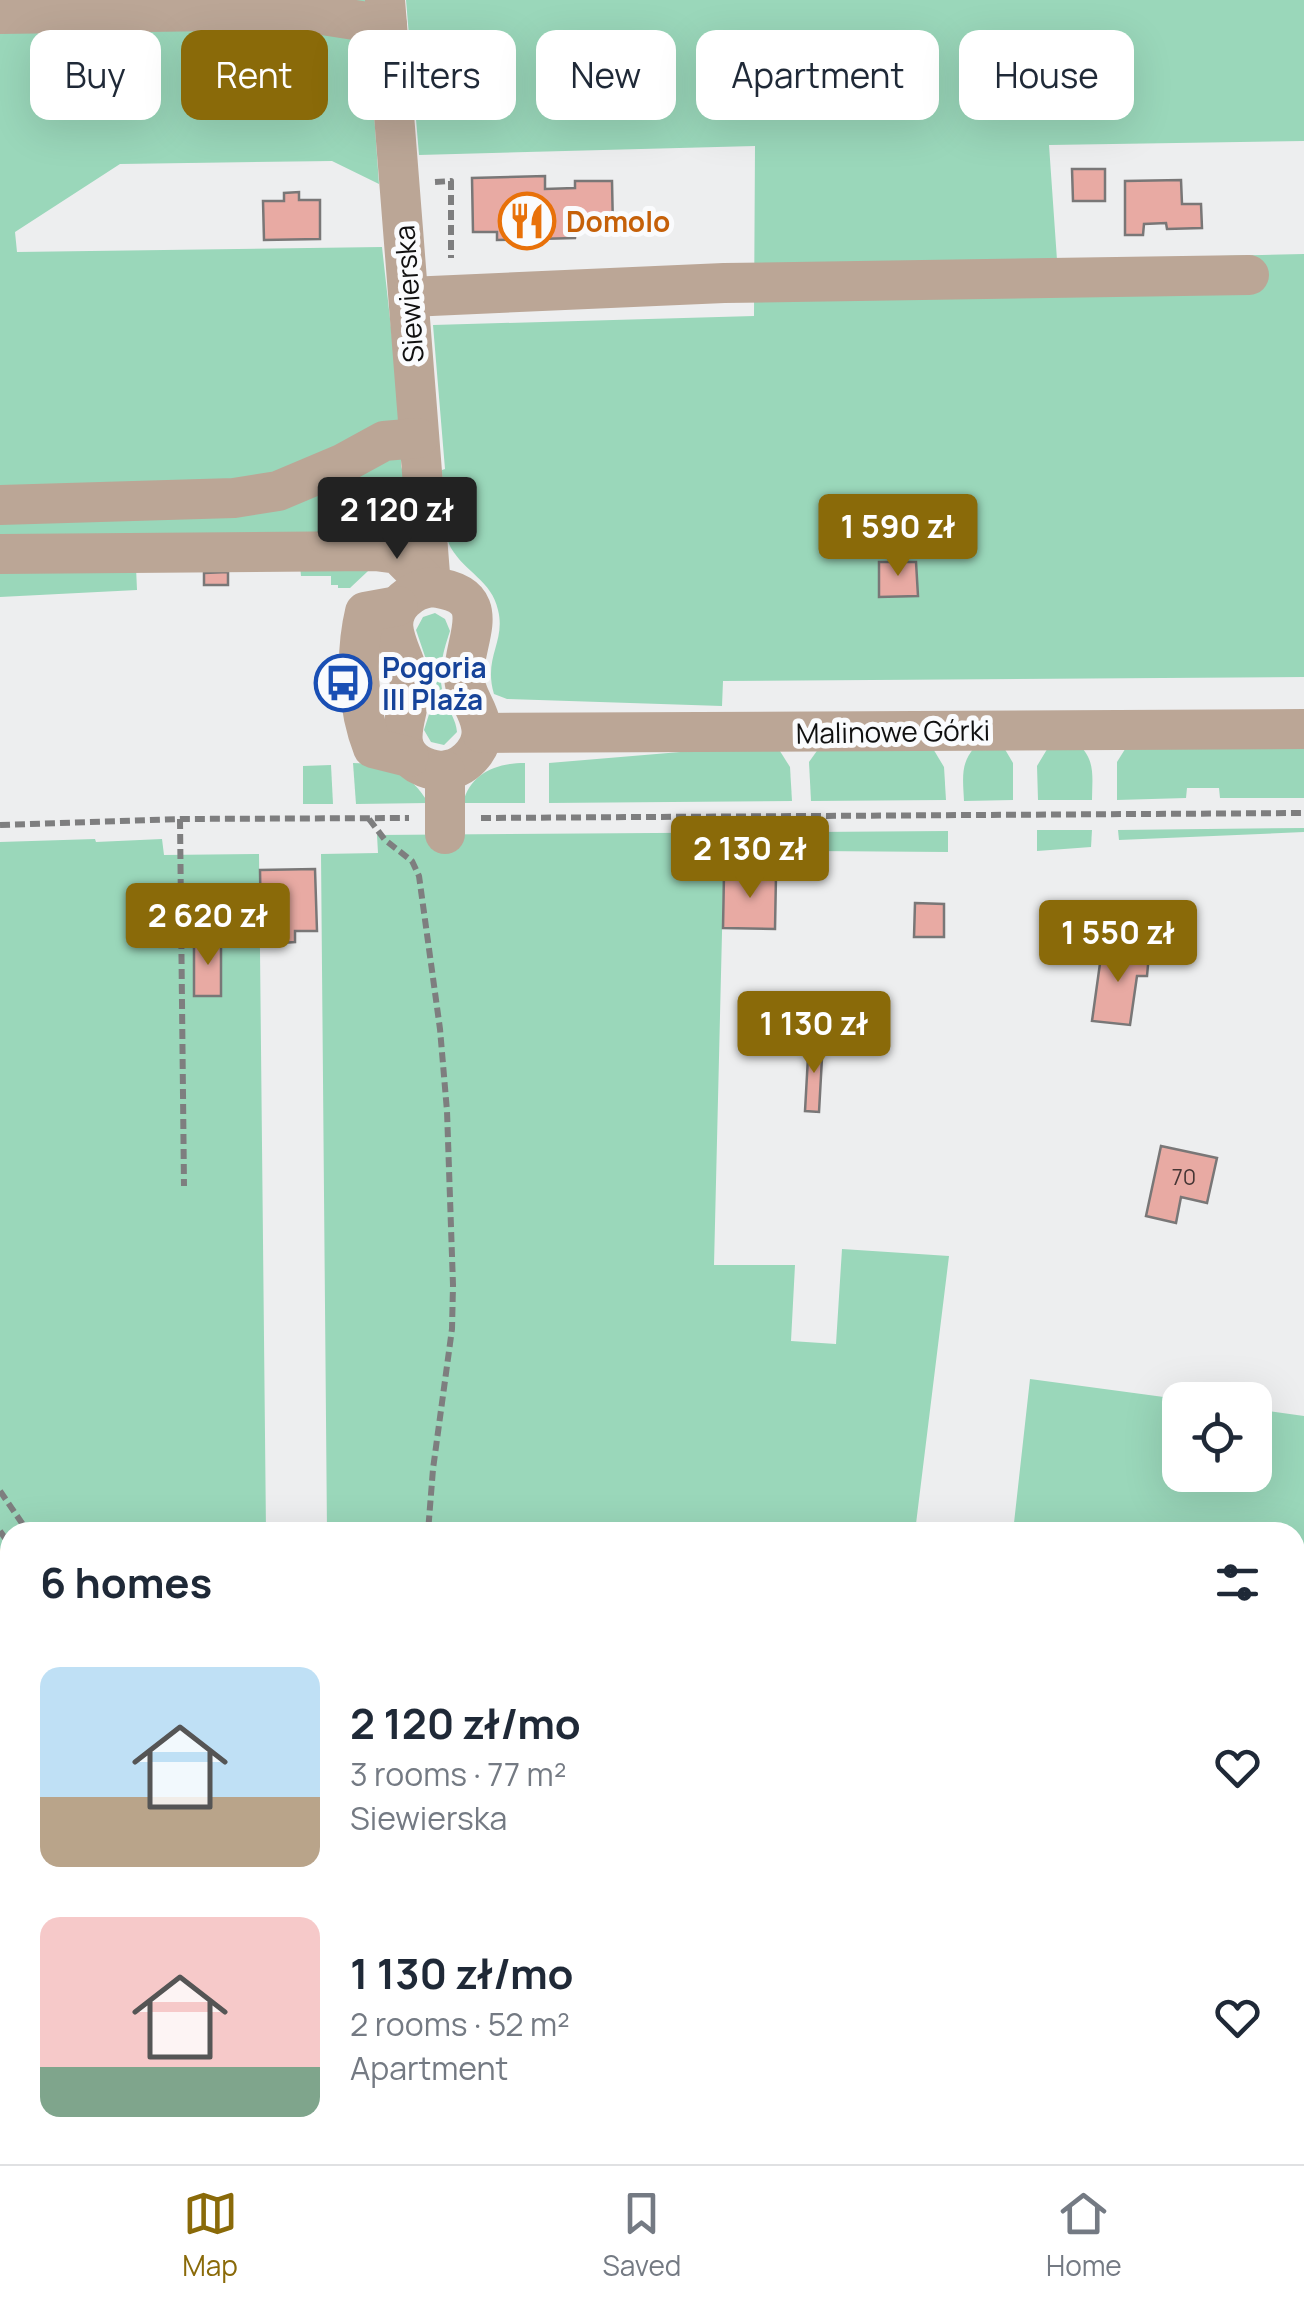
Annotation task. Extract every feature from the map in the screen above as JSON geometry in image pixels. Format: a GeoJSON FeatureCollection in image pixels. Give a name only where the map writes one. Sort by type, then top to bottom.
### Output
{"type":"FeatureCollection","features":[{"type":"Feature","properties":{"kind":"street"},"geometry":{"type":"LineString","coordinates":[[0,14],[386,12]]}},
{"type":"Feature","properties":{"kind":"street","name":"Siewierska"},"geometry":{"type":"LineString","coordinates":[[386,12],[418,438],[414,597],[393,628],[409,676],[410,698],[402,736],[427,764],[445,826]]}},
{"type":"Feature","properties":{"kind":"street"},"geometry":{"type":"LineString","coordinates":[[409,298],[724,283],[1249,275]]}},
{"type":"Feature","properties":{"kind":"street"},"geometry":{"type":"LineString","coordinates":[[0,505],[234,498],[278,491],[384,441],[418,438]]}},
{"type":"Feature","properties":{"kind":"street"},"geometry":{"type":"LineString","coordinates":[[0,554],[398,554],[414,597],[453,592],[470,609],[474,632],[464,664],[464,682],[482,733],[467,762],[427,764]]}},
{"type":"Feature","properties":{"kind":"street","name":"Malinowe Górki"},"geometry":{"type":"LineString","coordinates":[[482,733],[1304,729]]}},
{"type":"Feature","properties":{"kind":"path"},"geometry":{"type":"LineString","coordinates":[[432,182],[451,182],[452,296]]}},
{"type":"Feature","properties":{"kind":"path"},"geometry":{"type":"LineString","coordinates":[[0,825],[368,818],[445,826],[1304,812]]}},
{"type":"Feature","properties":{"kind":"path"},"geometry":{"type":"LineString","coordinates":[[368,818],[385,840],[412,861],[419,876],[446,1095],[452,1329],[429,1522]]}},
{"type":"Feature","properties":{"kind":"path"},"geometry":{"type":"LineString","coordinates":[[180,820],[184,1186]]}},
{"type":"Feature","properties":{"kind":"path"},"geometry":{"type":"LineString","coordinates":[[0,1491],[21,1522]]}},
{"type":"Feature","properties":{"kind":"green space"},"geometry":{"type":"Polygon","coordinates":[[[0,0],[366,0],[368,30],[348,30],[348,120],[374,120],[379,184],[332,161],[120,164],[15,232],[17,252],[382,247],[401,417],[401,466],[415,512],[405,513],[402,539],[350,588],[331,585],[331,576],[301,576],[300,566],[136,567],[137,590],[0,597],[0,0]]]}},
{"type":"Feature","properties":{"kind":"green space"},"geometry":{"type":"Polygon","coordinates":[[[406,0],[1304,0],[1304,141],[1049,145],[1057,260],[1304,254],[1304,677],[723,681],[722,706],[507,699],[494,694],[491,670],[500,621],[495,600],[451,548],[445,531],[445,469],[433,325],[754,316],[755,146],[419,155],[416,120],[516,120],[516,30],[409,30],[406,0]]]}},
{"type":"Feature","properties":{"kind":"green space"},"geometry":{"type":"Polygon","coordinates":[[[435,613],[445,619],[450,631],[441,684],[457,732],[444,745],[431,742],[424,730],[431,708],[432,677],[416,630],[423,617],[435,613]]]}},
{"type":"Feature","properties":{"kind":"green space"},"geometry":{"type":"Polygon","coordinates":[[[1304,744],[1304,798],[1220,798],[1219,788],[1187,788],[1186,798],[1117,800],[1117,762],[1127,746],[1304,744]]]}},
{"type":"Feature","properties":{"kind":"green space"},"geometry":{"type":"Polygon","coordinates":[[[1003,746],[1013,763],[1013,800],[964,801],[964,772],[970,753],[975,747],[1003,746]]]}},
{"type":"Feature","properties":{"kind":"green space"},"geometry":{"type":"Polygon","coordinates":[[[1049,746],[1080,746],[1085,752],[1092,771],[1092,800],[1038,800],[1037,766],[1049,746]]]}},
{"type":"Feature","properties":{"kind":"green space"},"geometry":{"type":"Polygon","coordinates":[[[932,747],[944,767],[946,800],[811,801],[809,762],[819,748],[932,747]]]}},
{"type":"Feature","properties":{"kind":"green space"},"geometry":{"type":"Polygon","coordinates":[[[778,748],[790,767],[792,801],[549,803],[549,763],[716,749],[778,748]]]}},
{"type":"Feature","properties":{"kind":"green space"},"geometry":{"type":"Polygon","coordinates":[[[353,763],[397,772],[428,803],[356,804],[353,763]]]}},
{"type":"Feature","properties":{"kind":"green space"},"geometry":{"type":"Polygon","coordinates":[[[525,763],[525,803],[463,803],[478,777],[504,765],[525,763]]]}},
{"type":"Feature","properties":{"kind":"green space"},"geometry":{"type":"Polygon","coordinates":[[[331,765],[333,804],[303,804],[303,766],[331,765]]]}},
{"type":"Feature","properties":{"kind":"green space"},"geometry":{"type":"Polygon","coordinates":[[[1304,828],[1304,832],[1119,840],[1118,830],[1304,828]]]}},
{"type":"Feature","properties":{"kind":"green space"},"geometry":{"type":"Polygon","coordinates":[[[1037,830],[1092,830],[1091,847],[1037,851],[1037,830]]]}},
{"type":"Feature","properties":{"kind":"green space"},"geometry":{"type":"Polygon","coordinates":[[[948,831],[948,852],[813,851],[813,832],[948,831]]]}},
{"type":"Feature","properties":{"kind":"green space"},"geometry":{"type":"Polygon","coordinates":[[[789,832],[789,851],[724,850],[714,1265],[795,1265],[791,1341],[836,1344],[842,1249],[949,1256],[916,1522],[327,1522],[321,854],[378,853],[377,835],[789,832]]]}},
{"type":"Feature","properties":{"kind":"green space"},"geometry":{"type":"Polygon","coordinates":[[[162,839],[164,855],[259,854],[266,1522],[0,1522],[0,842],[162,839]]]}},
{"type":"Feature","properties":{"kind":"green space"},"geometry":{"type":"Polygon","coordinates":[[[1030,1379],[1162,1397],[1162,1492],[1272,1492],[1272,1411],[1304,1416],[1304,1522],[1014,1522],[1030,1379]]]}},
{"type":"Feature","properties":{"kind":"building"},"geometry":{"type":"Polygon","coordinates":[[[1072,169],[1105,169],[1105,201],[1073,201],[1072,169]]]}},
{"type":"Feature","properties":{"kind":"building"},"geometry":{"type":"Polygon","coordinates":[[[545,176],[545,189],[575,188],[575,181],[612,181],[613,229],[576,230],[575,238],[497,240],[497,232],[473,232],[472,178],[545,176]]]}},
{"type":"Feature","properties":{"kind":"building"},"geometry":{"type":"Polygon","coordinates":[[[1181,180],[1182,204],[1201,204],[1202,228],[1167,229],[1166,223],[1144,224],[1143,235],[1125,235],[1125,181],[1181,180]]]}},
{"type":"Feature","properties":{"kind":"building"},"geometry":{"type":"Polygon","coordinates":[[[299,192],[299,200],[320,200],[320,239],[264,240],[263,201],[284,201],[284,193],[299,192]]]}},
{"type":"Feature","properties":{"kind":"building"},"geometry":{"type":"Polygon","coordinates":[[[879,562],[916,562],[918,596],[879,597],[879,562]]]}},
{"type":"Feature","properties":{"kind":"building"},"geometry":{"type":"Polygon","coordinates":[[[228,572],[228,585],[204,585],[204,573],[228,572]]]}},
{"type":"Feature","properties":{"kind":"building"},"geometry":{"type":"Polygon","coordinates":[[[315,869],[317,931],[295,931],[295,942],[282,943],[283,931],[261,931],[260,870],[315,869]]]}},
{"type":"Feature","properties":{"kind":"building"},"geometry":{"type":"Polygon","coordinates":[[[724,874],[776,875],[775,929],[723,928],[724,874]]]}},
{"type":"Feature","properties":{"kind":"building"},"geometry":{"type":"Polygon","coordinates":[[[915,903],[944,904],[944,937],[914,937],[915,903]]]}},
{"type":"Feature","properties":{"kind":"building"},"geometry":{"type":"Polygon","coordinates":[[[194,939],[221,939],[221,996],[194,996],[194,939]]]}},
{"type":"Feature","properties":{"kind":"building"},"geometry":{"type":"Polygon","coordinates":[[[1102,949],[1149,954],[1147,976],[1137,976],[1130,1025],[1092,1021],[1102,949]]]}},
{"type":"Feature","properties":{"kind":"building"},"geometry":{"type":"Polygon","coordinates":[[[809,1039],[823,1040],[819,1112],[805,1111],[809,1039]]]}},
{"type":"Feature","properties":{"kind":"building"},"geometry":{"type":"Polygon","coordinates":[[[1161,1146],[1217,1158],[1207,1203],[1181,1197],[1176,1223],[1146,1216],[1161,1146]]]}},
{"type":"Feature","properties":{"kind":"place","name":"Domolo"},"geometry":{"type":"Point","coordinates":[527,221]}},
{"type":"Feature","properties":{"kind":"place","name":"Pogoria III Plaża"},"geometry":{"type":"Point","coordinates":[343,683]}}]}
